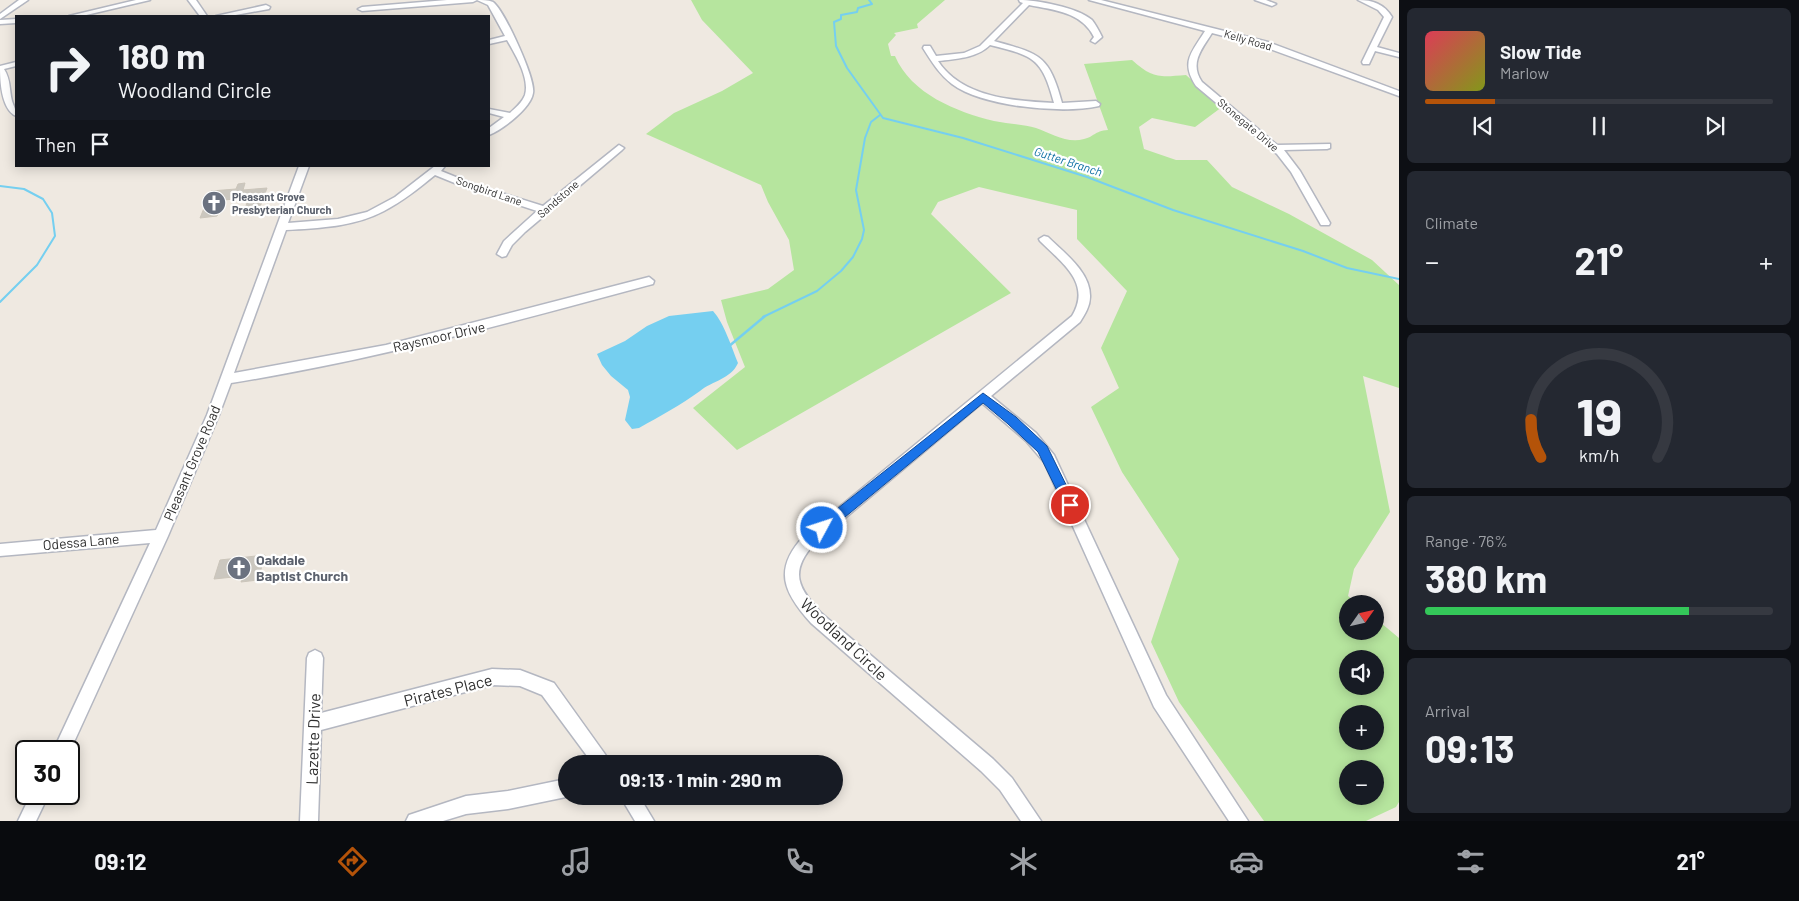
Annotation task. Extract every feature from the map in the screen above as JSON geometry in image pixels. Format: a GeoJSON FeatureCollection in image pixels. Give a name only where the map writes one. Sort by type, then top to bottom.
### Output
{"type":"FeatureCollection","features":[{"type":"Feature","properties":{"kind":"street"},"geometry":{"type":"LineString","coordinates":[[0,17],[24,0]]}},
{"type":"Feature","properties":{"kind":"street"},"geometry":{"type":"LineString","coordinates":[[78,15],[146,0]]}},
{"type":"Feature","properties":{"kind":"street"},"geometry":{"type":"LineString","coordinates":[[192,0],[203,15]]}},
{"type":"Feature","properties":{"kind":"street"},"geometry":{"type":"LineString","coordinates":[[365,0],[360,13],[474,0]]}},
{"type":"Feature","properties":{"kind":"street"},"geometry":{"type":"LineString","coordinates":[[480,0],[493,6],[526,72],[530,91],[526,101],[511,116],[490,131]]}},
{"type":"Feature","properties":{"kind":"street"},"geometry":{"type":"LineString","coordinates":[[1020,0],[1074,14],[1087,20],[1093,26],[1098,37],[1095,41]]}},
{"type":"Feature","properties":{"kind":"street","name":"Kelly Road"},"geometry":{"type":"LineString","coordinates":[[1093,0],[1279,48],[1399,94]]}},
{"type":"Feature","properties":{"kind":"street"},"geometry":{"type":"LineString","coordinates":[[1259,0],[1272,4]]}},
{"type":"Feature","properties":{"kind":"street"},"geometry":{"type":"LineString","coordinates":[[1362,0],[1386,12],[1388,17],[1399,20]]}},
{"type":"Feature","properties":{"kind":"street"},"geometry":{"type":"LineString","coordinates":[[934,59],[973,53],[988,42],[1029,1]]}},
{"type":"Feature","properties":{"kind":"street"},"geometry":{"type":"LineString","coordinates":[[225,15],[266,7]]}},
{"type":"Feature","properties":{"kind":"street"},"geometry":{"type":"LineString","coordinates":[[1366,62],[1388,17]]}},
{"type":"Feature","properties":{"kind":"street"},"geometry":{"type":"LineString","coordinates":[[0,22],[15,21]]}},
{"type":"Feature","properties":{"kind":"street","name":"Stonegate Drive"},"geometry":{"type":"LineString","coordinates":[[1210,29],[1191,61],[1192,75],[1199,84],[1277,148],[1295,171],[1325,223]]}},
{"type":"Feature","properties":{"kind":"street"},"geometry":{"type":"LineString","coordinates":[[490,42],[509,37]]}},
{"type":"Feature","properties":{"kind":"street"},"geometry":{"type":"LineString","coordinates":[[988,42],[1028,54],[1041,62],[1046,69],[1059,106]]}},
{"type":"Feature","properties":{"kind":"street"},"geometry":{"type":"LineString","coordinates":[[927,48],[942,71],[977,92],[1005,101],[1036,106],[1096,104]]}},
{"type":"Feature","properties":{"kind":"street"},"geometry":{"type":"LineString","coordinates":[[1373,48],[1399,55]]}},
{"type":"Feature","properties":{"kind":"street"},"geometry":{"type":"LineString","coordinates":[[15,64],[0,69],[5,77],[5,101],[8,108],[15,113]]}},
{"type":"Feature","properties":{"kind":"street"},"geometry":{"type":"LineString","coordinates":[[490,112],[511,116]]}},
{"type":"Feature","properties":{"kind":"street"},"geometry":{"type":"LineString","coordinates":[[1277,148],[1326,146]]}},
{"type":"Feature","properties":{"kind":"street","name":"Sandstone"},"geometry":{"type":"LineString","coordinates":[[502,254],[508,242],[619,148]]}},
{"type":"Feature","properties":{"kind":"street","name":"Pleasant Grove Road"},"geometry":{"type":"LineString","coordinates":[[66,740],[161,536],[226,379],[304,167]]}},
{"type":"Feature","properties":{"kind":"street"},"geometry":{"type":"LineString","coordinates":[[282,227],[336,222],[364,217],[389,203],[438,169]]}},
{"type":"Feature","properties":{"kind":"street","name":"Songbird Lane"},"geometry":{"type":"LineString","coordinates":[[438,169],[470,186],[544,210]]}},
{"type":"Feature","properties":{"kind":"street","name":"Woodland Circle"},"geometry":{"type":"LineString","coordinates":[[1032,821],[1006,784],[987,765],[816,618],[797,595],[791,578],[791,564],[794,556],[809,540],[983,397],[1083,310],[1086,296],[1082,282],[1044,239]]}},
{"type":"Feature","properties":{"kind":"street","name":"Raysmoor Drive"},"geometry":{"type":"LineString","coordinates":[[226,379],[327,362],[451,335],[649,281]]}},
{"type":"Feature","properties":{"kind":"street"},"geometry":{"type":"LineString","coordinates":[[983,397],[1031,437],[1049,459],[1160,701],[1239,821]]}},
{"type":"Feature","properties":{"kind":"street","name":"Odessa Lane"},"geometry":{"type":"LineString","coordinates":[[0,550],[161,536]]}},
{"type":"Feature","properties":{"kind":"street","name":"Lazette Drive"},"geometry":{"type":"LineString","coordinates":[[309,821],[315,658]]}},
{"type":"Feature","properties":{"kind":"street","name":"Pirates Place"},"geometry":{"type":"LineString","coordinates":[[314,724],[492,677],[520,678],[548,689],[596,755]]}},
{"type":"Feature","properties":{"kind":"street"},"geometry":{"type":"LineString","coordinates":[[415,821],[466,805],[558,791]]}},
{"type":"Feature","properties":{"kind":"street"},"geometry":{"type":"LineString","coordinates":[[27,821],[35,805]]}},
{"type":"Feature","properties":{"kind":"street"},"geometry":{"type":"LineString","coordinates":[[634,805],[645,821]]}},
{"type":"Feature","properties":{"kind":"green space"},"geometry":{"type":"Polygon","coordinates":[[[691,0],[945,0],[917,24],[918,28],[894,33],[896,35],[888,44],[891,56],[895,56],[902,69],[912,81],[937,99],[965,112],[994,121],[1031,127],[1071,140],[1084,139],[1108,130],[1084,64],[1132,60],[1151,74],[1163,76],[1186,75],[1222,107],[1195,127],[1152,118],[1139,127],[1144,149],[1176,160],[1207,160],[1232,187],[1289,214],[1372,260],[1399,285],[1399,388],[1363,376],[1390,512],[1354,569],[1348,595],[1339,595],[1339,640],[1384,640],[1384,626],[1399,638],[1399,802],[1396,807],[1366,821],[1264,821],[1179,702],[1151,642],[1179,559],[1122,472],[1091,407],[1119,388],[1101,348],[1127,291],[1077,239],[1077,210],[979,187],[938,202],[931,214],[1011,293],[737,450],[693,408],[745,367],[727,322],[721,300],[768,289],[794,270],[789,240],[761,185],[646,134],[674,113],[722,91],[753,73],[702,20],[691,0]]]}},
{"type":"Feature","properties":{"kind":"water"},"geometry":{"type":"Polygon","coordinates":[[[713,311],[724,329],[738,363],[735,368],[731,373],[670,410],[639,428],[632,429],[625,420],[630,397],[628,390],[611,376],[602,365],[597,354],[625,341],[647,326],[669,316],[713,311]]]}},
{"type":"Feature","properties":{"kind":"building","name":"Pleasant Grove Presbyterian Church"},"geometry":{"type":"Polygon","coordinates":[[[245,183],[243,190],[267,188],[260,207],[245,208],[249,198],[223,200],[217,216],[200,218],[211,191],[236,189],[238,184],[245,183]]]}},
{"type":"Feature","properties":{"kind":"building","name":"Oakdale Baptist Church"},"geometry":{"type":"Polygon","coordinates":[[[265,555],[258,580],[241,582],[243,576],[214,579],[220,560],[265,555]]]}},
{"type":"Feature","properties":{"kind":"waterway","name":"Gutter Branch"},"geometry":{"type":"LineString","coordinates":[[869,0],[872,4],[858,8],[857,12],[841,15],[841,19],[834,22],[836,46],[847,68],[883,118],[963,138],[1087,177],[1173,210],[1303,251],[1347,268],[1399,279]]}},
{"type":"Feature","properties":{"kind":"waterway"},"geometry":{"type":"LineString","coordinates":[[765,316],[817,291],[841,271],[853,257],[862,239],[864,230],[856,190],[865,138],[871,122],[880,115]]}},
{"type":"Feature","properties":{"kind":"waterway"},"geometry":{"type":"LineString","coordinates":[[0,186],[24,189],[43,199],[52,213],[55,236],[37,265],[0,302]]}},
{"type":"Feature","properties":{"kind":"waterway"},"geometry":{"type":"LineString","coordinates":[[728,347],[765,316]]}},
{"type":"Feature","properties":{"kind":"place","name":"Pleasant Grove Presbyterian Church"},"geometry":{"type":"Point","coordinates":[214,203]}},
{"type":"Feature","properties":{"kind":"place","name":"Oakdale Baptist Church"},"geometry":{"type":"Point","coordinates":[239,568]}},
{"type":"Feature","properties":{"kind":"route"},"geometry":{"type":"LineString","coordinates":[[822,528],[983,397],[1031,437],[1042,449],[1049,459],[1070,505]]}}]}
